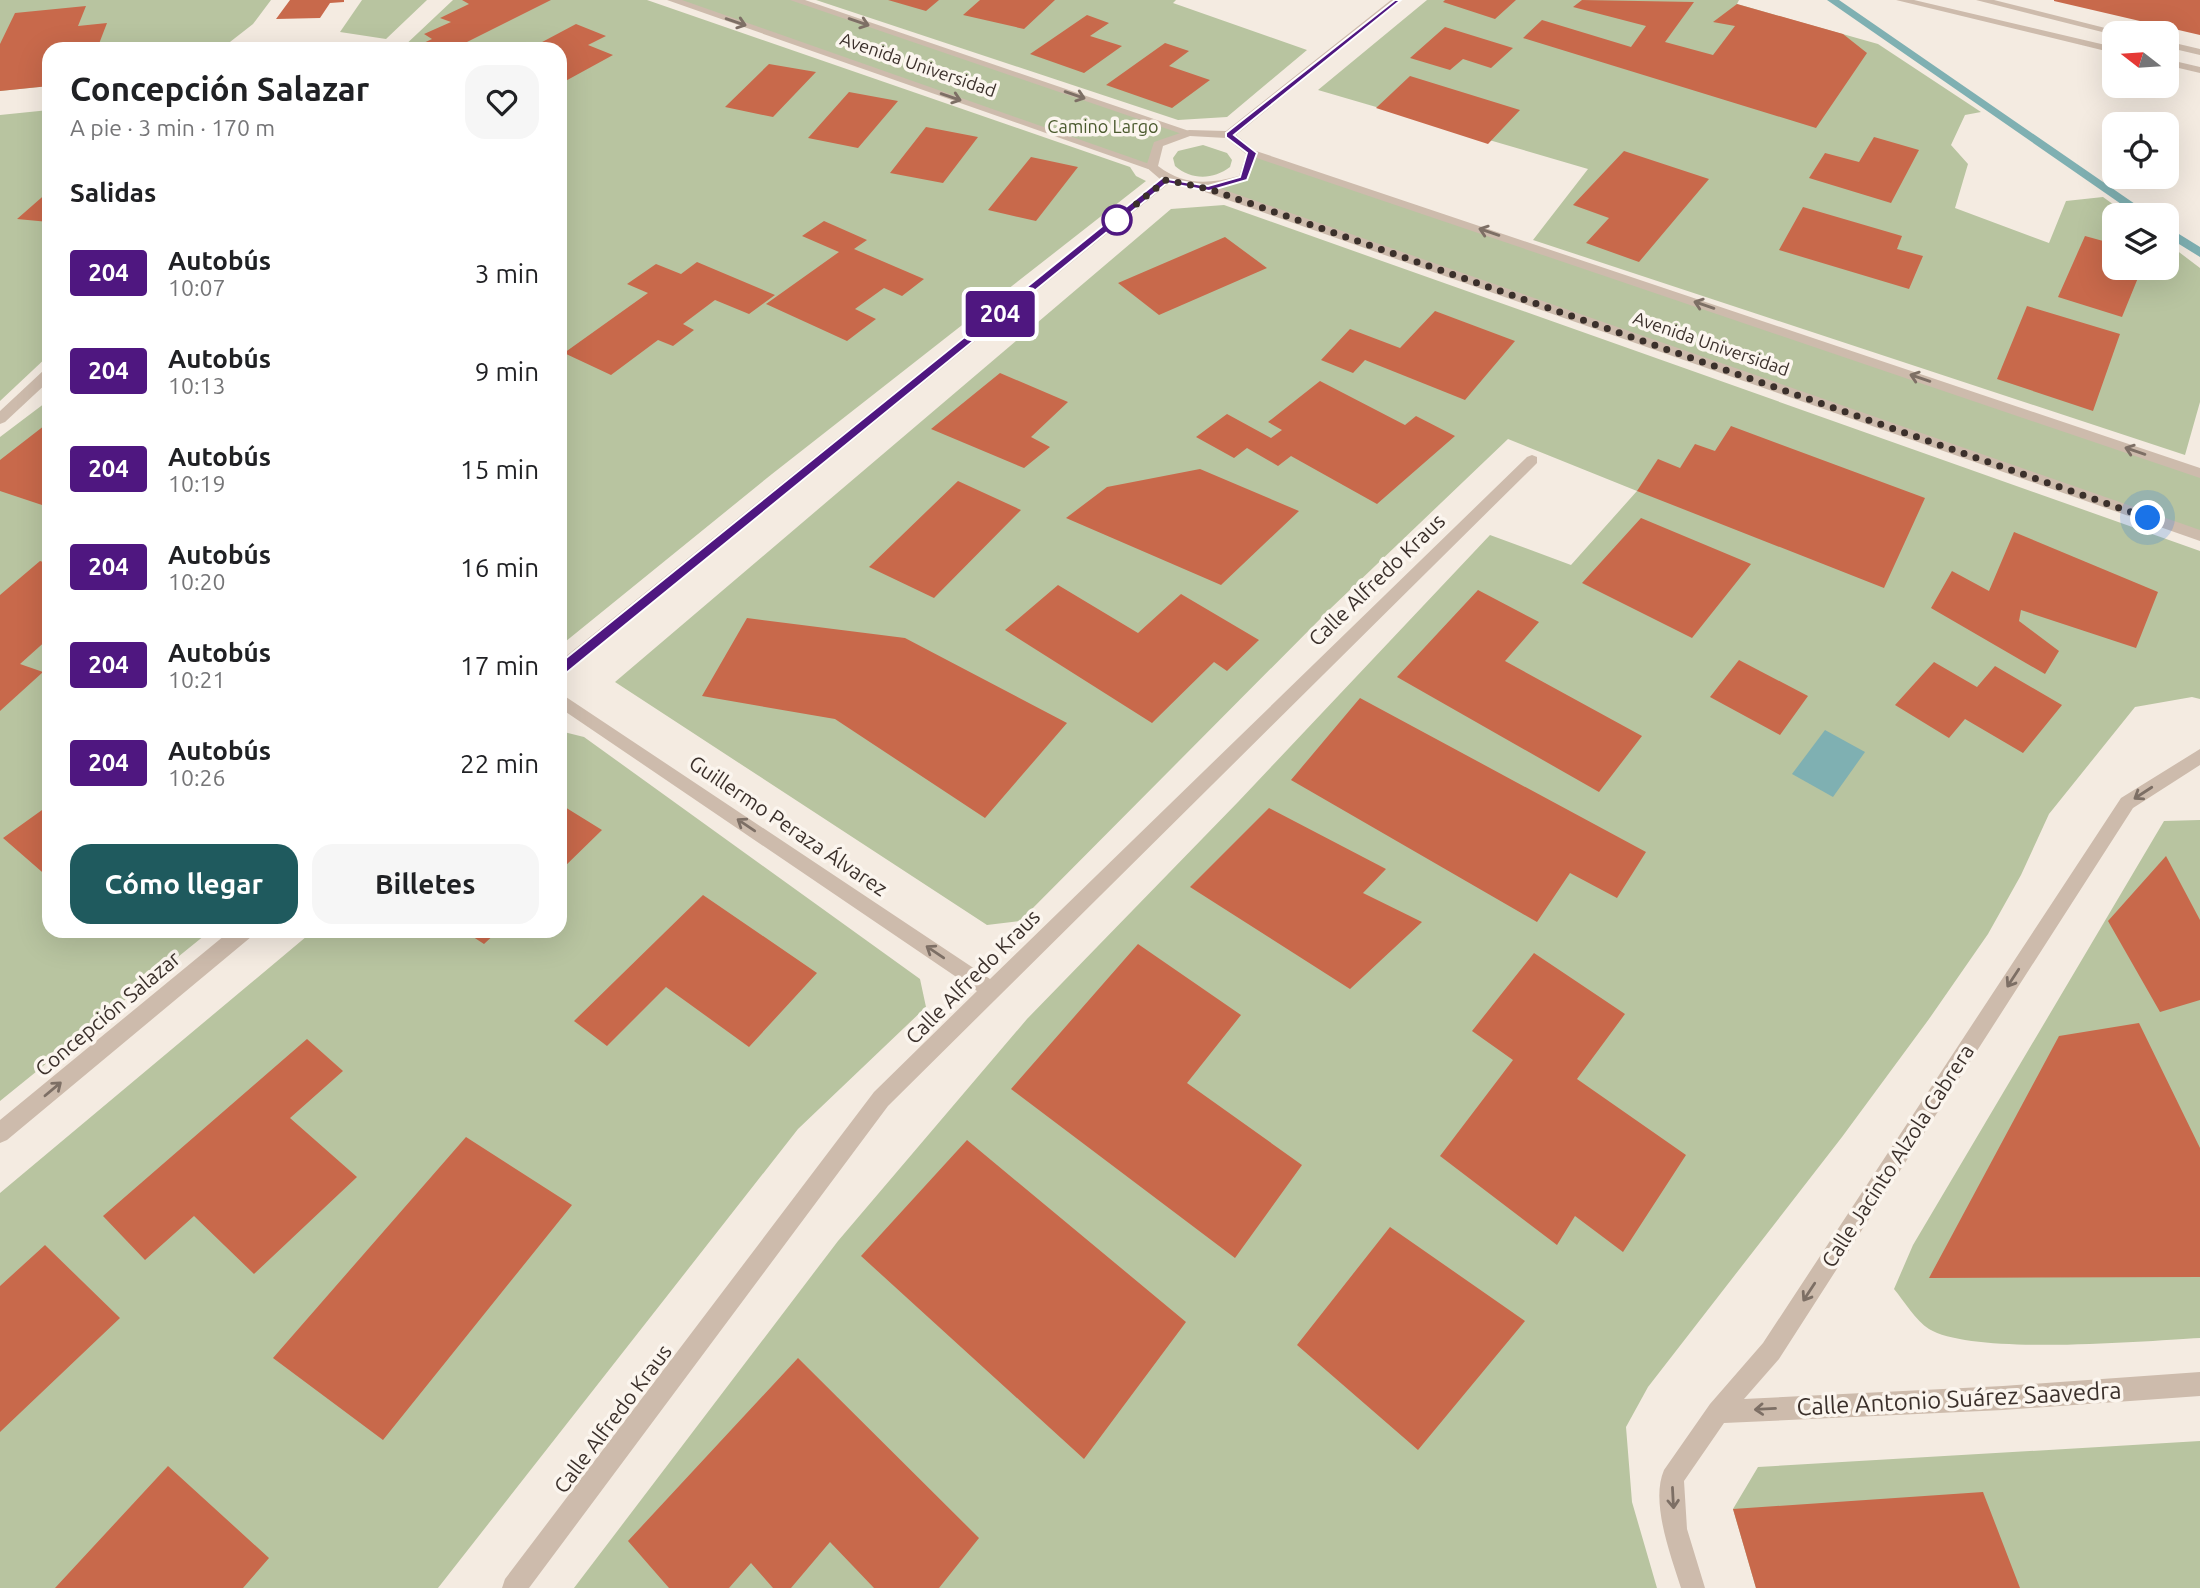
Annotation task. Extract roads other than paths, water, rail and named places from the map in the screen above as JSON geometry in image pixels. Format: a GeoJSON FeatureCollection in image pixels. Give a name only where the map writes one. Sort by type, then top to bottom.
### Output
{"type":"FeatureCollection","features":[{"type":"Feature","properties":{"kind":"street","name":"Avenida Universidad"},"geometry":{"type":"LineString","coordinates":[[671,0],[1152,167]]}},
{"type":"Feature","properties":{"kind":"street","name":"Avenida Universidad"},"geometry":{"type":"LineString","coordinates":[[795,0],[1189,133]]}},
{"type":"Feature","properties":{"kind":"street"},"geometry":{"type":"LineString","coordinates":[[567,664],[1166,180],[1152,167],[1158,144],[1189,133],[1229,135],[1397,0]]}},
{"type":"Feature","properties":{"kind":"street"},"geometry":{"type":"LineString","coordinates":[[1902,0],[2102,47]]}},
{"type":"Feature","properties":{"kind":"street"},"geometry":{"type":"LineString","coordinates":[[1982,0],[2102,29]]}},
{"type":"Feature","properties":{"kind":"street"},"geometry":{"type":"LineString","coordinates":[[2179,47],[2200,52]]}},
{"type":"Feature","properties":{"kind":"street"},"geometry":{"type":"LineString","coordinates":[[2179,65],[2200,70]]}},
{"type":"Feature","properties":{"kind":"street","name":"Avenida Universidad"},"geometry":{"type":"LineString","coordinates":[[1229,135],[1252,153],[2200,473]]}},
{"type":"Feature","properties":{"kind":"street"},"geometry":{"type":"LineString","coordinates":[[1209,189],[1244,178],[1252,153]]}},
{"type":"Feature","properties":{"kind":"street","name":"Avenida Universidad"},"geometry":{"type":"LineString","coordinates":[[1166,180],[1209,189],[2200,536]]}},
{"type":"Feature","properties":{"kind":"street"},"geometry":{"type":"LineString","coordinates":[[0,419],[42,380]]}},
{"type":"Feature","properties":{"kind":"street","name":"Calle Alfredo Kraus"},"geometry":{"type":"LineString","coordinates":[[514,1588],[881,1099],[1532,460]]}},
{"type":"Feature","properties":{"kind":"street","name":"Guillermo Peraza Álvarez"},"geometry":{"type":"LineString","coordinates":[[567,704],[991,990]]}},
{"type":"Feature","properties":{"kind":"street","name":"Calle Jacinto Alzola Cabrera"},"geometry":{"type":"LineString","coordinates":[[1693,1588],[1675,1529],[1672,1478],[1718,1412],[1771,1351],[2127,803],[2200,756]]}},
{"type":"Feature","properties":{"kind":"street","name":"Concepción Salazar"},"geometry":{"type":"LineString","coordinates":[[0,1133],[236,938]]}},
{"type":"Feature","properties":{"kind":"street","name":"Calle Antonio Suárez Saavedra"},"geometry":{"type":"LineString","coordinates":[[1718,1412],[2003,1398],[2200,1384]]}},
{"type":"Feature","properties":{"kind":"water"},"geometry":{"type":"Polygon","coordinates":[[[1825,730],[1865,752],[1833,797],[1792,774],[1825,730]]]}},
{"type":"Feature","properties":{"kind":"waterway"},"geometry":{"type":"LineString","coordinates":[[1832,0],[2128,203]]}},
{"type":"Feature","properties":{"kind":"waterway"},"geometry":{"type":"LineString","coordinates":[[2179,239],[2200,253]]}},
{"type":"Feature","properties":{"kind":"park label","name":"Camino Largo"},"geometry":{"type":"Point","coordinates":[1103,127]}}]}
